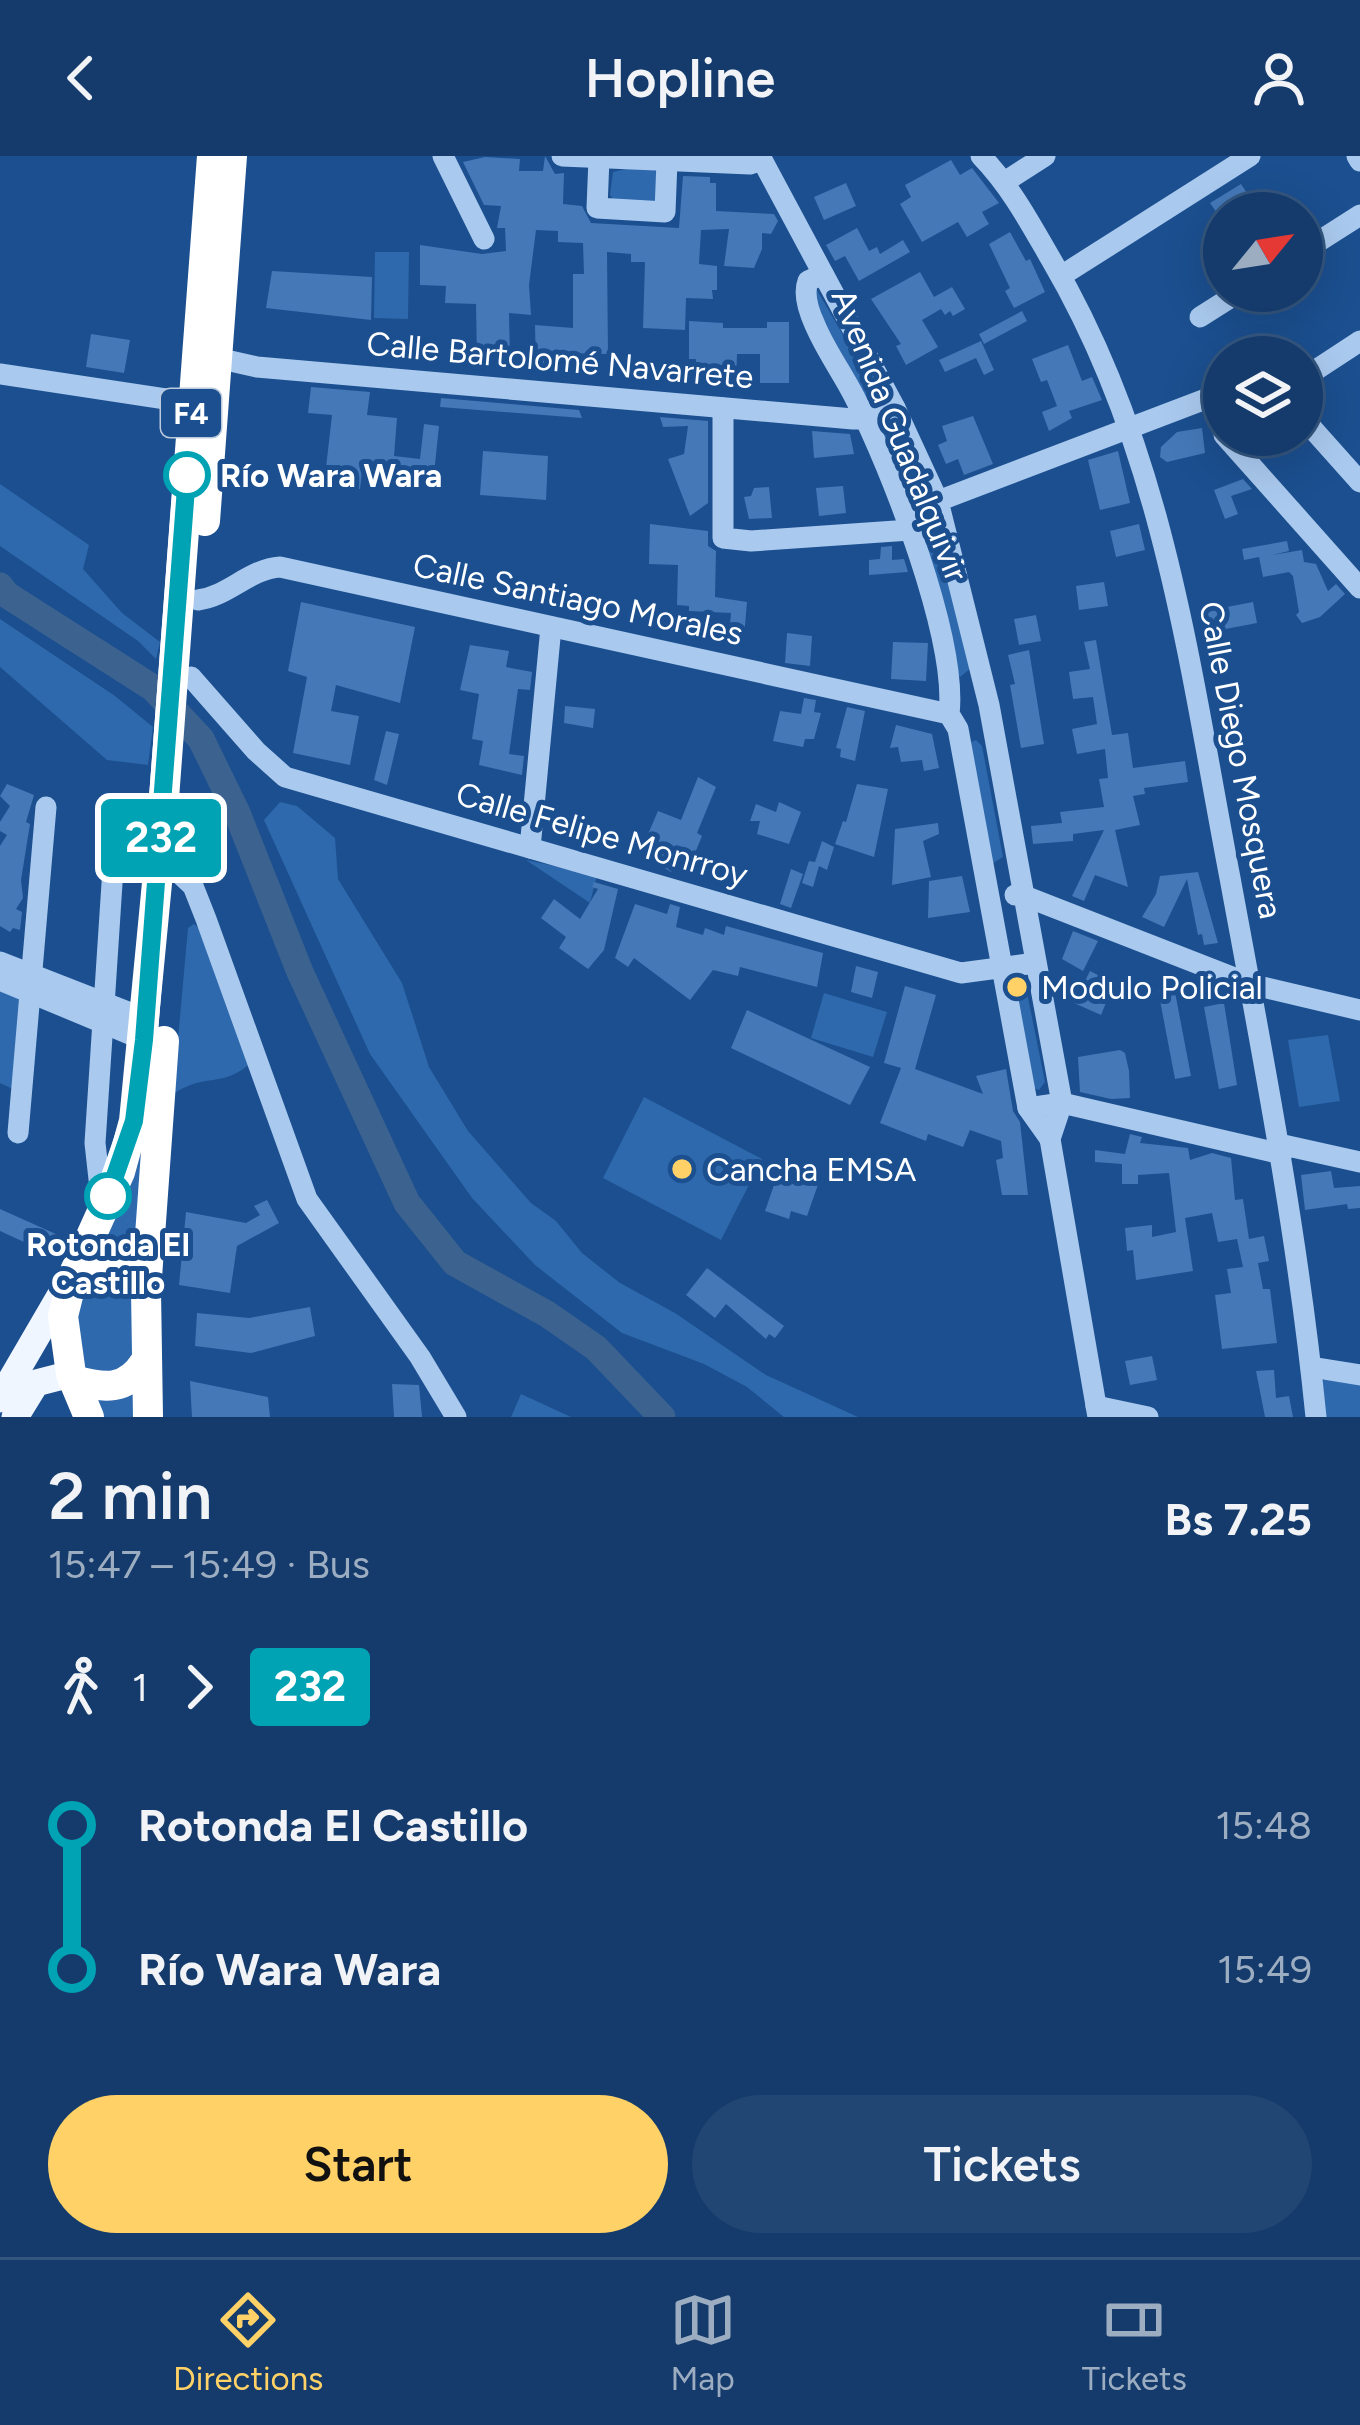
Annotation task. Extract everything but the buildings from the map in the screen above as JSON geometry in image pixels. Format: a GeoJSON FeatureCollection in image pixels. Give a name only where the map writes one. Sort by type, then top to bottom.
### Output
{"type":"FeatureCollection","features":[{"type":"Feature","properties":{"kind":"highway","name":"F4"},"geometry":{"type":"LineString","coordinates":[[185,678],[192,403],[212,156]]}},
{"type":"Feature","properties":{"kind":"highway","name":"F4"},"geometry":{"type":"LineString","coordinates":[[89,1417],[72,1377],[63,1316],[75,1273],[120,1172],[134,1121],[198,600],[232,156]]}},
{"type":"Feature","properties":{"kind":"highway","name":"F4"},"geometry":{"type":"LineString","coordinates":[[148,1417],[146,1291],[177,871],[176,755]]}},
{"type":"Feature","properties":{"kind":"highway"},"geometry":{"type":"LineString","coordinates":[[75,1273],[99,1256],[113,1256],[136,1271],[146,1291]]}},
{"type":"Feature","properties":{"kind":"highway"},"geometry":{"type":"LineString","coordinates":[[72,1377],[99,1387],[118,1386],[138,1374],[145,1362]]}},
{"type":"Feature","properties":{"kind":"main road"},"geometry":{"type":"LineString","coordinates":[[11,1401],[75,1273]]}},
{"type":"Feature","properties":{"kind":"main road"},"geometry":{"type":"LineString","coordinates":[[11,1401],[41,1380],[72,1377]]}},
{"type":"Feature","properties":{"kind":"street"},"geometry":{"type":"LineString","coordinates":[[443,156],[484,239]]}},
{"type":"Feature","properties":{"kind":"street"},"geometry":{"type":"LineString","coordinates":[[562,156],[750,164],[761,158]]}},
{"type":"Feature","properties":{"kind":"street","name":"Calle Diego Mosquera"},"geometry":{"type":"LineString","coordinates":[[981,156],[1006,181],[1088,326],[1129,428],[1166,541],[1280,1149],[1316,1417]]}},
{"type":"Feature","properties":{"kind":"street"},"geometry":{"type":"LineString","coordinates":[[1006,181],[1046,156]]}},
{"type":"Feature","properties":{"kind":"street"},"geometry":{"type":"LineString","coordinates":[[1061,276],[1250,156]]}},
{"type":"Feature","properties":{"kind":"street"},"geometry":{"type":"LineString","coordinates":[[599,158],[598,208],[665,212],[667,160]]}},
{"type":"Feature","properties":{"kind":"street","name":"Avenida Guadalquivir"},"geometry":{"type":"LineString","coordinates":[[761,158],[896,408],[938,501],[987,709],[1062,1103],[1050,1139]]}},
{"type":"Feature","properties":{"kind":"street"},"geometry":{"type":"LineString","coordinates":[[1323,239],[1360,215]]}},
{"type":"Feature","properties":{"kind":"street","name":"Avenida Guadalquivir"},"geometry":{"type":"LineString","coordinates":[[823,274],[808,281],[805,290],[813,322],[865,419],[926,573],[1028,1108],[1050,1139],[1096,1413]]}},
{"type":"Feature","properties":{"kind":"street"},"geometry":{"type":"LineString","coordinates":[[1200,317],[1208,312]]}},
{"type":"Feature","properties":{"kind":"street"},"geometry":{"type":"LineString","coordinates":[[1323,365],[1360,341]]}},
{"type":"Feature","properties":{"kind":"street","name":"Calle Bartolomé Navarrete"},"geometry":{"type":"LineString","coordinates":[[218,358],[256,367],[865,419],[896,408]]}},
{"type":"Feature","properties":{"kind":"street"},"geometry":{"type":"LineString","coordinates":[[0,374],[192,403]]}},
{"type":"Feature","properties":{"kind":"street"},"geometry":{"type":"LineString","coordinates":[[938,501],[1203,400]]}},
{"type":"Feature","properties":{"kind":"street"},"geometry":{"type":"LineString","coordinates":[[1196,403],[1203,411]]}},
{"type":"Feature","properties":{"kind":"street"},"geometry":{"type":"LineString","coordinates":[[723,408],[723,538],[751,541],[910,530]]}},
{"type":"Feature","properties":{"kind":"street"},"geometry":{"type":"LineString","coordinates":[[1323,440],[1358,476]]}},
{"type":"Feature","properties":{"kind":"street"},"geometry":{"type":"LineString","coordinates":[[1243,456],[1360,589]]}},
{"type":"Feature","properties":{"kind":"street","name":"Calle Santiago Morales"},"geometry":{"type":"LineString","coordinates":[[198,600],[215,598],[255,572],[280,567],[953,714],[969,692],[987,709]]}},
{"type":"Feature","properties":{"kind":"street"},"geometry":{"type":"LineString","coordinates":[[530,848],[551,627]]}},
{"type":"Feature","properties":{"kind":"street","name":"Calle Felipe Monrroy"},"geometry":{"type":"LineString","coordinates":[[185,678],[285,777],[961,973],[1035,963]]}},
{"type":"Feature","properties":{"kind":"street"},"geometry":{"type":"LineString","coordinates":[[953,714],[976,732],[987,709]]}},
{"type":"Feature","properties":{"kind":"street"},"geometry":{"type":"LineString","coordinates":[[18,1133],[46,807]]}},
{"type":"Feature","properties":{"kind":"street"},"geometry":{"type":"LineString","coordinates":[[102,1210],[95,1143],[114,853]]}},
{"type":"Feature","properties":{"kind":"street"},"geometry":{"type":"LineString","coordinates":[[177,871],[186,876],[200,902],[307,1199],[420,1357],[456,1417]]}},
{"type":"Feature","properties":{"kind":"street"},"geometry":{"type":"LineString","coordinates":[[989,898],[1022,895],[1250,984],[1360,1010]]}},
{"type":"Feature","properties":{"kind":"street"},"geometry":{"type":"LineString","coordinates":[[0,962],[31,984],[145,1030]]}},
{"type":"Feature","properties":{"kind":"street"},"geometry":{"type":"LineString","coordinates":[[0,980],[31,984]]}},
{"type":"Feature","properties":{"kind":"street"},"geometry":{"type":"LineString","coordinates":[[1028,1108],[1062,1103],[1360,1162]]}},
{"type":"Feature","properties":{"kind":"street"},"geometry":{"type":"LineString","coordinates":[[1311,1367],[1360,1375]]}},
{"type":"Feature","properties":{"kind":"street"},"geometry":{"type":"LineString","coordinates":[[1096,1413],[1148,1417]]}},
{"type":"Feature","properties":{"kind":"shaded area"},"geometry":{"type":"Polygon","coordinates":[[[653,169],[660,174],[662,191],[653,204],[616,202],[610,195],[613,172],[653,169]]]}},
{"type":"Feature","properties":{"kind":"shaded area"},"geometry":{"type":"Polygon","coordinates":[[[375,252],[409,252],[408,319],[374,318],[375,252]]]}},
{"type":"Feature","properties":{"kind":"shaded area"},"geometry":{"type":"Polygon","coordinates":[[[814,285],[872,385],[874,399],[868,402],[813,302],[814,285]]]}},
{"type":"Feature","properties":{"kind":"shaded area"},"geometry":{"type":"Polygon","coordinates":[[[883,428],[899,440],[927,498],[970,669],[960,677],[954,674],[881,436],[883,428]]]}},
{"type":"Feature","properties":{"kind":"shaded area"},"geometry":{"type":"Polygon","coordinates":[[[0,484],[89,545],[83,569],[122,613],[160,642],[156,659],[138,641],[0,546],[0,484]]]}},
{"type":"Feature","properties":{"kind":"shaded area"},"geometry":{"type":"Polygon","coordinates":[[[0,619],[153,727],[148,765],[107,760],[0,667],[0,619]]]}},
{"type":"Feature","properties":{"kind":"shaded area"},"geometry":{"type":"Polygon","coordinates":[[[976,740],[982,746],[1003,857],[993,863],[969,743],[976,740]]]}},
{"type":"Feature","properties":{"kind":"shaded area"},"geometry":{"type":"Polygon","coordinates":[[[280,802],[297,806],[335,838],[338,879],[402,983],[429,1067],[468,1131],[531,1203],[620,1283],[675,1313],[766,1375],[858,1417],[784,1417],[747,1387],[704,1364],[622,1333],[535,1265],[472,1198],[370,1054],[264,820],[280,802]]]}},
{"type":"Feature","properties":{"kind":"shaded area"},"geometry":{"type":"Polygon","coordinates":[[[526,860],[597,875],[590,903],[526,860]]]}},
{"type":"Feature","properties":{"kind":"shaded area"},"geometry":{"type":"Polygon","coordinates":[[[194,924],[252,1062],[232,1075],[173,1094],[188,928],[194,924]]]}},
{"type":"Feature","properties":{"kind":"shaded area"},"geometry":{"type":"Polygon","coordinates":[[[1009,971],[1023,973],[1045,1082],[1039,1090],[1034,1088],[1009,971]]]}},
{"type":"Feature","properties":{"kind":"shaded area"},"geometry":{"type":"Polygon","coordinates":[[[0,983],[22,995],[17,1091],[0,1083],[0,983]]]}},
{"type":"Feature","properties":{"kind":"shaded area"},"geometry":{"type":"Polygon","coordinates":[[[824,993],[887,1012],[873,1057],[811,1038],[824,993]]]}},
{"type":"Feature","properties":{"kind":"shaded area"},"geometry":{"type":"Polygon","coordinates":[[[1328,1035],[1340,1101],[1299,1107],[1288,1040],[1328,1035]]]}},
{"type":"Feature","properties":{"kind":"shaded area"},"geometry":{"type":"Polygon","coordinates":[[[151,1081],[139,1259],[100,1245],[151,1081]]]}},
{"type":"Feature","properties":{"kind":"shaded area","name":"Cancha EMSA"},"geometry":{"type":"Polygon","coordinates":[[[644,1097],[762,1159],[721,1240],[603,1178],[644,1097]]]}},
{"type":"Feature","properties":{"kind":"shaded area","name":"Rotonda El Castillo"},"geometry":{"type":"Polygon","coordinates":[[[95,1265],[132,1278],[134,1355],[121,1377],[86,1369],[77,1343],[79,1302],[95,1265]]]}},
{"type":"Feature","properties":{"kind":"shaded area"},"geometry":{"type":"Polygon","coordinates":[[[1326,1378],[1360,1381],[1360,1417],[1320,1417],[1321,1382],[1326,1378]]]}},
{"type":"Feature","properties":{"kind":"shaded area"},"geometry":{"type":"Polygon","coordinates":[[[134,1390],[136,1417],[99,1417],[88,1392],[134,1390]]]}},
{"type":"Feature","properties":{"kind":"shaded area"},"geometry":{"type":"Polygon","coordinates":[[[521,1394],[571,1417],[511,1417],[521,1394]]]}},
{"type":"Feature","properties":{"kind":"waterway","name":"Río Wara Wara"},"geometry":{"type":"LineString","coordinates":[[0,586],[7,595],[153,688],[201,739],[237,813],[300,972],[407,1203],[455,1263],[547,1314],[596,1348],[662,1417]]}},
{"type":"Feature","properties":{"kind":"bus line","name":"232"},"geometry":{"type":"LineString","coordinates":[[108,1196],[134,1121],[144,1040],[187,475]]}},
{"type":"Feature","properties":{"kind":"place","name":"Río Wara Wara"},"geometry":{"type":"Point","coordinates":[187,475]}},
{"type":"Feature","properties":{"kind":"place","name":"Modulo Policial"},"geometry":{"type":"Point","coordinates":[1017,987]}},
{"type":"Feature","properties":{"kind":"place","name":"Cancha EMSA"},"geometry":{"type":"Point","coordinates":[682,1169]}},
{"type":"Feature","properties":{"kind":"place","name":"Rotonda El Castillo"},"geometry":{"type":"Point","coordinates":[108,1196]}}]}
